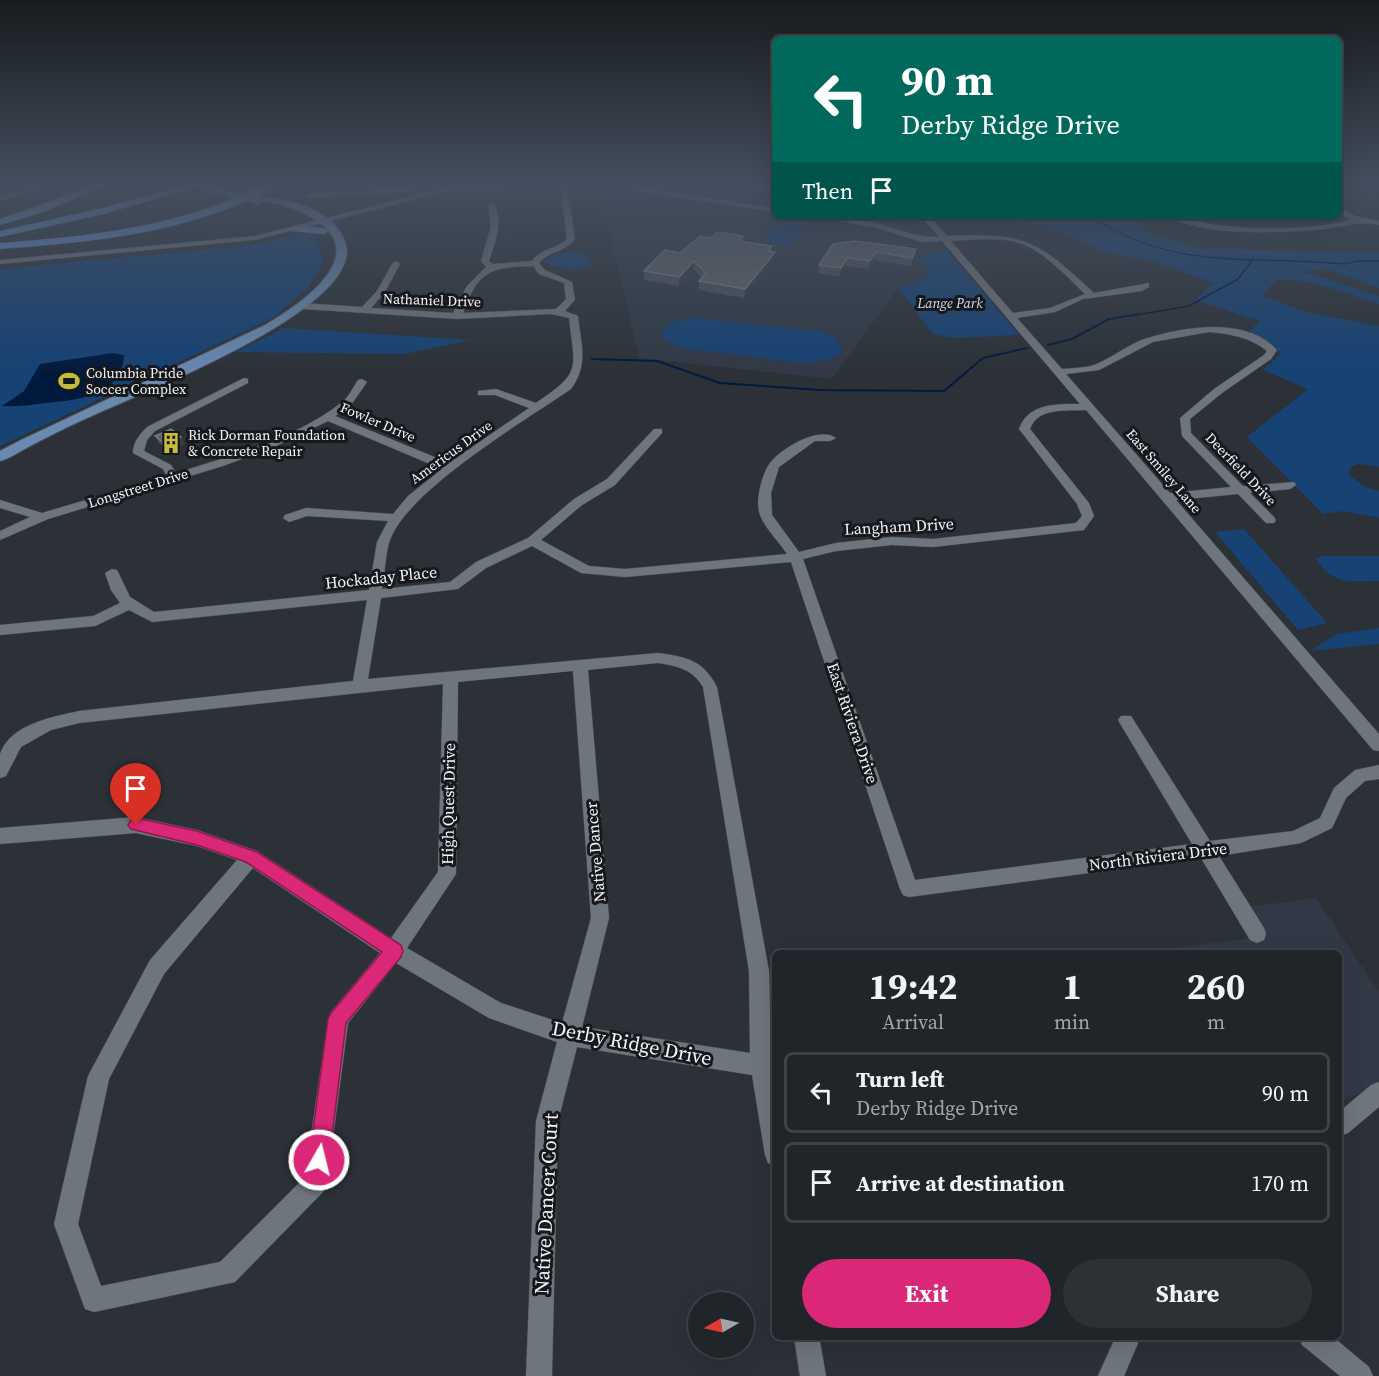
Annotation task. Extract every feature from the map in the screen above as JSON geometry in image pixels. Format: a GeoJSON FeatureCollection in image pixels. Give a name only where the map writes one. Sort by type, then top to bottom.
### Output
{"type":"FeatureCollection","features":[{"type":"Feature","properties":{"kind":"main road"},"geometry":{"type":"LineString","coordinates":[[0,458],[73,420],[252,337],[303,306],[326,283],[333,272],[331,246]]}},
{"type":"Feature","properties":{"kind":"street"},"geometry":{"type":"LineString","coordinates":[[0,262],[171,246]]}},
{"type":"Feature","properties":{"kind":"street"},"geometry":{"type":"LineString","coordinates":[[490,246],[485,261],[491,267]]}},
{"type":"Feature","properties":{"kind":"street"},"geometry":{"type":"LineString","coordinates":[[457,316],[461,303],[482,273],[491,267],[535,263],[541,255],[563,246]]}},
{"type":"Feature","properties":{"kind":"street","name":"East Smiley Lane"},"geometry":{"type":"LineString","coordinates":[[951,246],[1379,745]]}},
{"type":"Feature","properties":{"kind":"street"},"geometry":{"type":"LineString","coordinates":[[1031,246],[1051,257],[1091,295]]}},
{"type":"Feature","properties":{"kind":"street"},"geometry":{"type":"LineString","coordinates":[[535,263],[542,272],[568,282],[571,300],[559,312]]}},
{"type":"Feature","properties":{"kind":"street"},"geometry":{"type":"LineString","coordinates":[[364,310],[381,292],[396,264]]}},
{"type":"Feature","properties":{"kind":"street"},"geometry":{"type":"LineString","coordinates":[[1010,316],[1052,310],[1091,295],[1139,289],[1146,285]]}},
{"type":"Feature","properties":{"kind":"street","name":"Nathaniel Drive"},"geometry":{"type":"LineString","coordinates":[[303,306],[457,316],[544,310],[559,312]]}},
{"type":"Feature","properties":{"kind":"street","name":"Americus Drive"},"geometry":{"type":"LineString","coordinates":[[360,686],[383,542],[396,518],[412,499],[450,468],[567,387],[576,375],[578,357],[573,316],[559,312]]}},
{"type":"Feature","properties":{"kind":"street","name":"Deerfield Drive"},"geometry":{"type":"LineString","coordinates":[[1059,372],[1095,368],[1150,340],[1209,330],[1233,331],[1261,341],[1272,350],[1268,357],[1218,391],[1185,418],[1186,434],[1270,520]]}},
{"type":"Feature","properties":{"kind":"street"},"geometry":{"type":"LineString","coordinates":[[173,477],[167,467],[139,453],[138,447],[142,440],[151,429],[244,381]]}},
{"type":"Feature","properties":{"kind":"street","name":"Longstreet Drive"},"geometry":{"type":"LineString","coordinates":[[0,536],[43,517],[252,452],[328,417],[354,398],[361,390],[362,382]]}},
{"type":"Feature","properties":{"kind":"street"},"geometry":{"type":"LineString","coordinates":[[482,393],[496,392],[539,408]]}},
{"type":"Feature","properties":{"kind":"street","name":"Langham Drive"},"geometry":{"type":"LineString","coordinates":[[532,541],[586,570],[615,573],[796,557],[848,545],[892,541],[933,543],[1080,527],[1088,516],[1083,503],[1024,429],[1025,420],[1030,415],[1047,410],[1089,407]]}},
{"type":"Feature","properties":{"kind":"street","name":"Fowler Drive"},"geometry":{"type":"LineString","coordinates":[[328,417],[450,468]]}},
{"type":"Feature","properties":{"kind":"street","name":"Hockaday Place"},"geometry":{"type":"LineString","coordinates":[[128,605],[152,617],[453,586],[481,566],[532,541],[578,502],[610,482],[658,431]]}},
{"type":"Feature","properties":{"kind":"street","name":"East Riviera Drive"},"geometry":{"type":"LineString","coordinates":[[830,438],[813,438],[774,466],[765,493],[766,515],[796,557],[909,889]]}},
{"type":"Feature","properties":{"kind":"street"},"geometry":{"type":"LineString","coordinates":[[1167,497],[1290,485]]}},
{"type":"Feature","properties":{"kind":"street"},"geometry":{"type":"LineString","coordinates":[[0,504],[43,517]]}},
{"type":"Feature","properties":{"kind":"street"},"geometry":{"type":"LineString","coordinates":[[289,518],[306,512],[396,518]]}},
{"type":"Feature","properties":{"kind":"street"},"geometry":{"type":"LineString","coordinates":[[0,630],[95,621],[128,605],[116,586],[112,573]]}},
{"type":"Feature","properties":{"kind":"street"},"geometry":{"type":"LineString","coordinates":[[0,771],[15,742],[47,725],[79,717],[360,686],[658,658],[680,661],[702,671],[710,687],[759,970],[772,1111]]}},
{"type":"Feature","properties":{"kind":"street","name":"Native Dancer"},"geometry":{"type":"LineString","coordinates":[[568,1035],[600,918],[580,666]]}},
{"type":"Feature","properties":{"kind":"street","name":"High Quest Drive"},"geometry":{"type":"LineString","coordinates":[[251,857],[157,968],[99,1076],[66,1224],[94,1300],[226,1273],[316,1183],[338,1019],[394,951],[447,874],[451,678]]}},
{"type":"Feature","properties":{"kind":"street"},"geometry":{"type":"LineString","coordinates":[[1126,720],[1257,934]]}},
{"type":"Feature","properties":{"kind":"street","name":"North Riviera Drive"},"geometry":{"type":"LineString","coordinates":[[909,889],[1204,848],[1295,838],[1326,823],[1340,793],[1361,775],[1379,772]]}},
{"type":"Feature","properties":{"kind":"street","name":"Derby Ridge Drive"},"geometry":{"type":"LineString","coordinates":[[0,836],[136,825],[197,838],[251,857],[394,951],[496,1011],[568,1035],[768,1067]]}},
{"type":"Feature","properties":{"kind":"street","name":"Native Dancer Court"},"geometry":{"type":"LineString","coordinates":[[539,1376],[547,1120],[568,1035]]}},
{"type":"Feature","properties":{"kind":"street"},"geometry":{"type":"LineString","coordinates":[[1342,1123],[1379,1093]]}},
{"type":"Feature","properties":{"kind":"street"},"geometry":{"type":"LineString","coordinates":[[807,1340],[813,1376]]}},
{"type":"Feature","properties":{"kind":"street"},"geometry":{"type":"LineString","coordinates":[[1111,1376],[1127,1340]]}},
{"type":"Feature","properties":{"kind":"street"},"geometry":{"type":"LineString","coordinates":[[1316,1340],[1360,1376]]}},
{"type":"Feature","properties":{"kind":"shaded area"},"geometry":{"type":"Polygon","coordinates":[[[613,246],[944,246],[947,250],[923,253],[920,259],[927,269],[927,279],[897,289],[832,379],[639,358],[613,246]]]}},
{"type":"Feature","properties":{"kind":"shaded area"},"geometry":{"type":"Polygon","coordinates":[[[113,353],[124,355],[121,369],[107,387],[96,393],[71,400],[24,406],[2,406],[24,391],[40,364],[113,353]]]}},
{"type":"Feature","properties":{"kind":"shaded area"},"geometry":{"type":"Polygon","coordinates":[[[1316,898],[1379,992],[1379,1086],[1342,1101],[1342,950],[1157,950],[1267,936],[1248,907],[1316,898]]]}},
{"type":"Feature","properties":{"kind":"green space","name":"Columbia Pride Soccer Complex"},"geometry":{"type":"Polygon","coordinates":[[[242,246],[318,246],[323,262],[309,287],[271,319],[0,446],[0,269],[242,246]]]}},
{"type":"Feature","properties":{"kind":"green space"},"geometry":{"type":"Polygon","coordinates":[[[1093,246],[1191,246],[1201,249],[1379,252],[1379,288],[1327,269],[1303,272],[1379,296],[1379,304],[1328,287],[1289,280],[1276,280],[1262,296],[1307,312],[1379,326],[1379,467],[1359,464],[1351,466],[1349,475],[1365,487],[1379,491],[1379,518],[1344,511],[1323,514],[1247,437],[1308,389],[1263,370],[1280,354],[1275,346],[1248,333],[1260,321],[1195,300],[1214,283],[1147,260],[1108,253],[1093,246]]]}},
{"type":"Feature","properties":{"kind":"green space","name":"Lange Park"},"geometry":{"type":"Polygon","coordinates":[[[947,250],[1019,335],[954,338],[933,334],[898,288],[927,279],[927,269],[920,259],[923,253],[947,250]]]}},
{"type":"Feature","properties":{"kind":"green space"},"geometry":{"type":"Polygon","coordinates":[[[577,252],[586,254],[594,265],[573,270],[547,264],[546,260],[554,254],[577,252]]]}},
{"type":"Feature","properties":{"kind":"green space"},"geometry":{"type":"Polygon","coordinates":[[[694,318],[819,331],[837,340],[841,352],[830,360],[805,363],[689,349],[673,345],[664,339],[662,331],[669,324],[676,320],[694,318]]]}},
{"type":"Feature","properties":{"kind":"green space"},"geometry":{"type":"Polygon","coordinates":[[[284,328],[471,340],[404,354],[236,352],[284,328]]]}},
{"type":"Feature","properties":{"kind":"green space"},"geometry":{"type":"Polygon","coordinates":[[[1244,529],[1327,623],[1298,630],[1215,532],[1244,529]]]}},
{"type":"Feature","properties":{"kind":"green space"},"geometry":{"type":"Polygon","coordinates":[[[1321,556],[1379,556],[1379,581],[1351,581],[1336,578],[1329,574],[1316,559],[1321,556]]]}},
{"type":"Feature","properties":{"kind":"green space"},"geometry":{"type":"Polygon","coordinates":[[[1379,628],[1379,644],[1310,651],[1337,634],[1379,628]]]}},
{"type":"Feature","properties":{"kind":"building"},"geometry":{"type":"Polygon","coordinates":[[[688,246],[772,246],[768,251],[775,252],[745,289],[699,281],[706,273],[694,261],[679,277],[644,271],[665,250],[680,253],[688,246]]]}},
{"type":"Feature","properties":{"kind":"building"},"geometry":{"type":"Polygon","coordinates":[[[832,246],[895,246],[916,249],[912,258],[876,252],[870,261],[847,258],[841,268],[819,265],[832,246]]]}},
{"type":"Feature","properties":{"kind":"building"},"geometry":{"type":"Polygon","coordinates":[[[171,429],[181,437],[165,444],[155,436],[171,429]]]}},
{"type":"Feature","properties":{"kind":"waterway"},"geometry":{"type":"LineString","coordinates":[[1153,246],[1214,258],[1252,260]]}},
{"type":"Feature","properties":{"kind":"waterway"},"geometry":{"type":"LineString","coordinates":[[1130,316],[1189,306],[1238,279],[1252,260]]}},
{"type":"Feature","properties":{"kind":"waterway"},"geometry":{"type":"LineString","coordinates":[[1252,260],[1345,264],[1357,261],[1379,261]]}},
{"type":"Feature","properties":{"kind":"waterway"},"geometry":{"type":"LineString","coordinates":[[1048,345],[1072,339],[1109,319],[1139,314]]}},
{"type":"Feature","properties":{"kind":"waterway"},"geometry":{"type":"LineString","coordinates":[[592,359],[657,361],[720,383],[820,390],[944,391],[983,358],[1027,348]]}},
{"type":"Feature","properties":{"kind":"place","name":"Columbia Pride Soccer Complex"},"geometry":{"type":"Point","coordinates":[69,381]}},
{"type":"Feature","properties":{"kind":"place","name":"Rick Dorman Foundation & Concrete Repair"},"geometry":{"type":"Point","coordinates":[171,443]}},
{"type":"Feature","properties":{"kind":"route"},"geometry":{"type":"LineString","coordinates":[[136,825],[197,838],[251,857],[394,951],[338,1019],[319,1160]]}}]}
